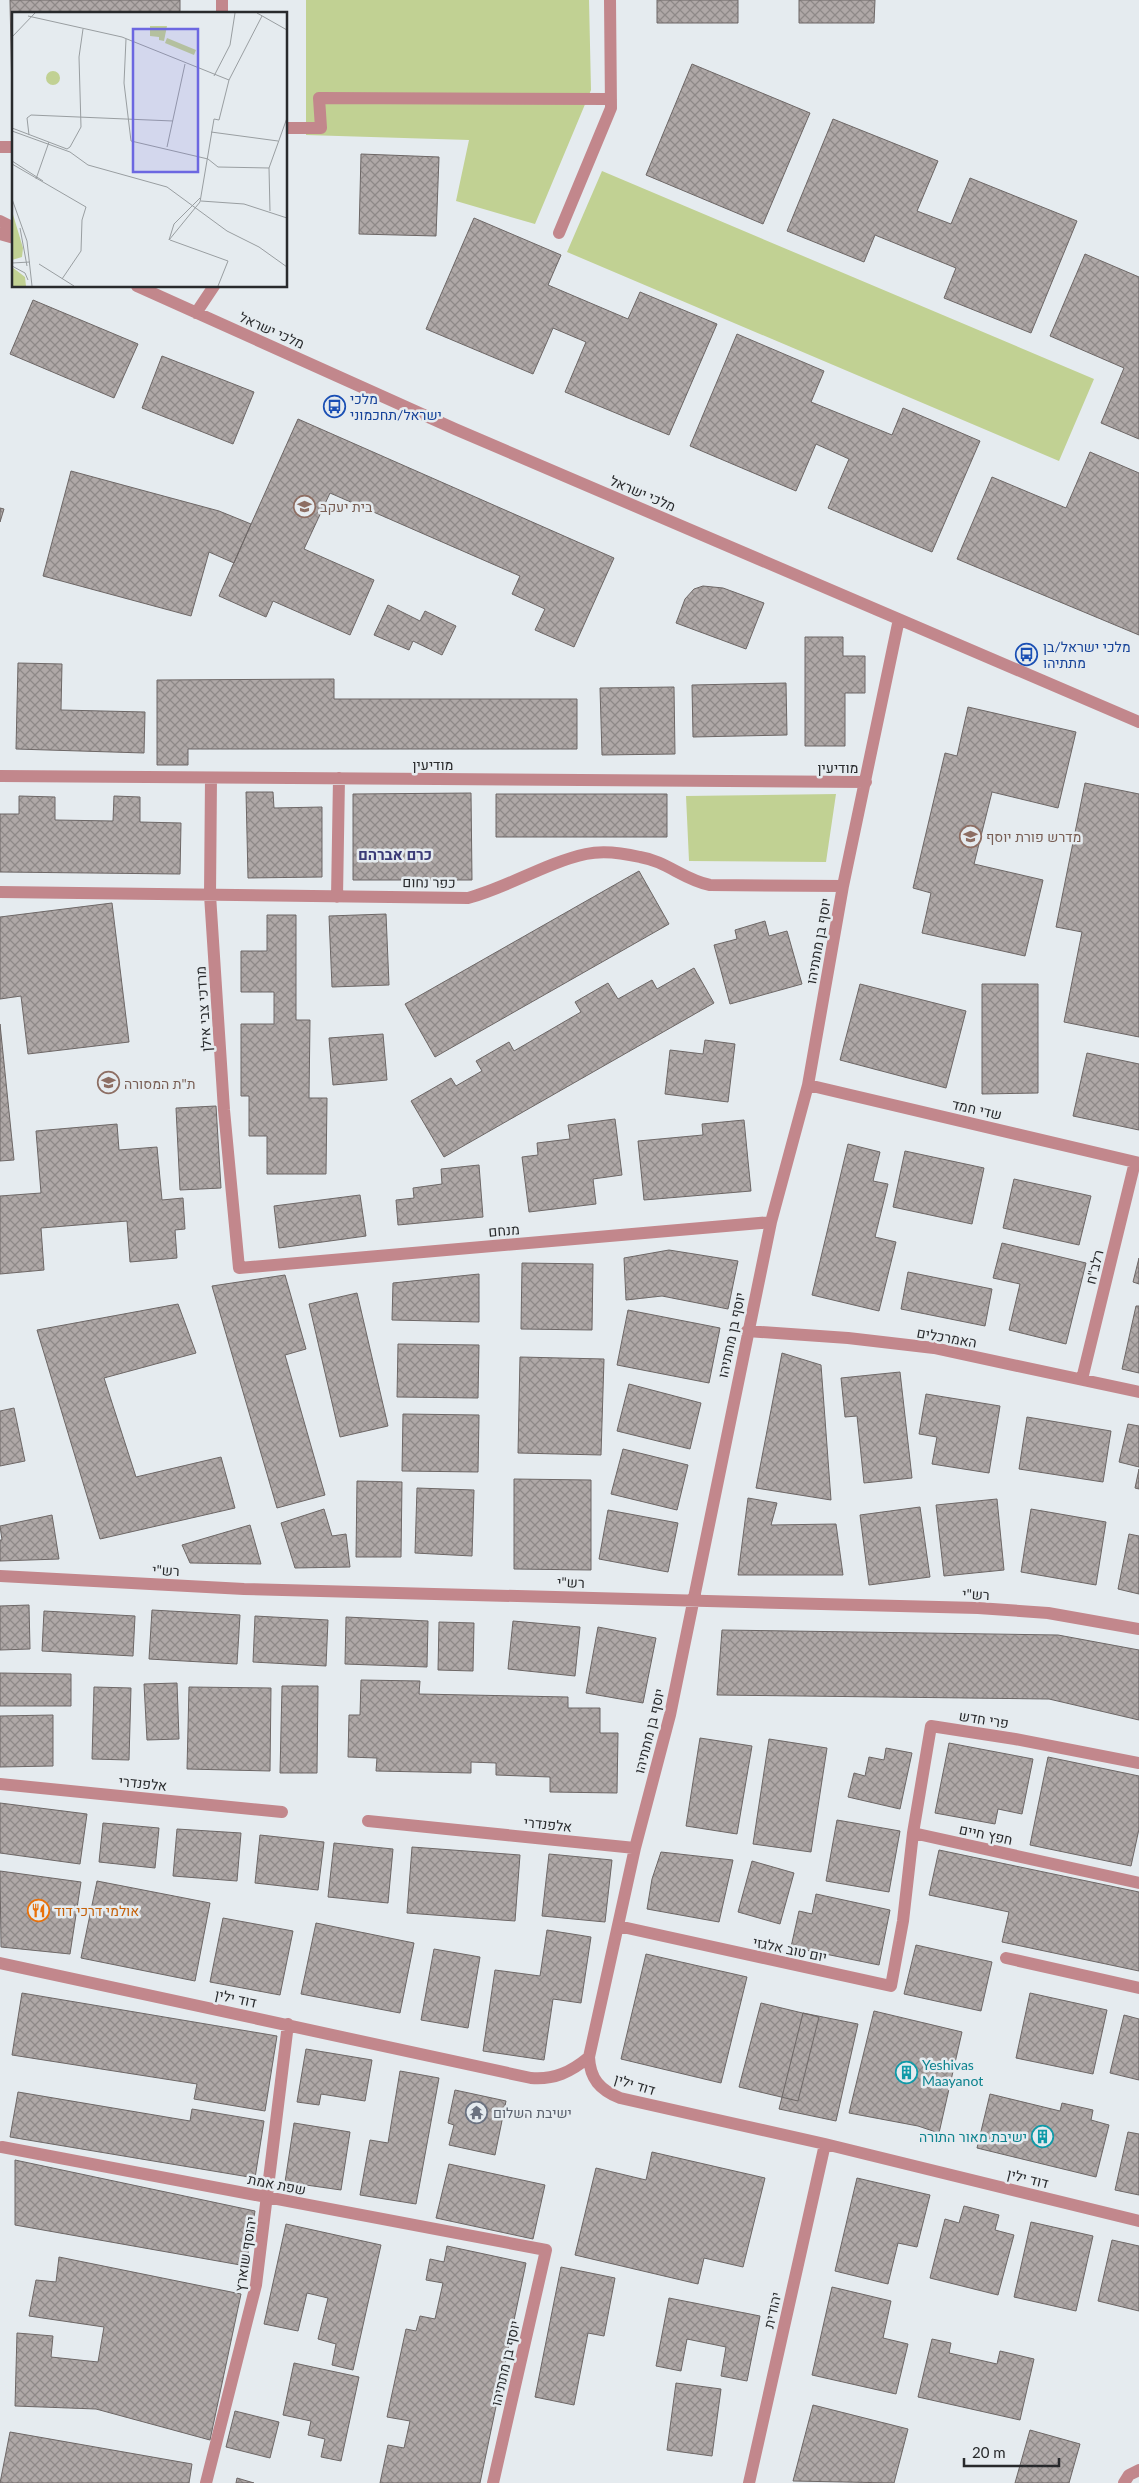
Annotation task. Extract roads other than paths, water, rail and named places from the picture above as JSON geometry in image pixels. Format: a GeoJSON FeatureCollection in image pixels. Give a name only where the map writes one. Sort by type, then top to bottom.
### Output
{"type":"FeatureCollection","features":[{"type":"Feature","properties":{"kind":"street"},"geometry":{"type":"LineString","coordinates":[[559,233],[611,108],[610,0]]}},
{"type":"Feature","properties":{"kind":"street"},"geometry":{"type":"LineString","coordinates":[[288,128],[321,128],[319,98],[611,99]]}},
{"type":"Feature","properties":{"kind":"street"},"geometry":{"type":"LineString","coordinates":[[0,221],[12,227]]}},
{"type":"Feature","properties":{"kind":"street","name":"מלכי ישראל"},"geometry":{"type":"LineString","coordinates":[[141,288],[455,429],[1139,722]]}},
{"type":"Feature","properties":{"kind":"street"},"geometry":{"type":"LineString","coordinates":[[196,313],[213,288]]}},
{"type":"Feature","properties":{"kind":"street","name":"יוסף בן מתתיהו"},"geometry":{"type":"LineString","coordinates":[[589,2057],[635,1848],[670,1715],[747,1331],[771,1222],[808,1086],[843,886],[899,619]]}},
{"type":"Feature","properties":{"kind":"street","name":"מודיעין"},"geometry":{"type":"LineString","coordinates":[[0,776],[866,782]]}},
{"type":"Feature","properties":{"kind":"street","name":"מרדכי צבי אילן"},"geometry":{"type":"LineString","coordinates":[[211,778],[210,895],[224,1110],[239,1268]]}},
{"type":"Feature","properties":{"kind":"street"},"geometry":{"type":"LineString","coordinates":[[337,896],[339,778]]}},
{"type":"Feature","properties":{"kind":"street","name":"כפר נחום"},"geometry":{"type":"LineString","coordinates":[[0,892],[468,898],[491,892],[587,854],[606,853],[642,857],[668,866],[693,882],[710,885],[843,886]]}},
{"type":"Feature","properties":{"kind":"street","name":"שדי חמד"},"geometry":{"type":"LineString","coordinates":[[808,1086],[1137,1162]]}},
{"type":"Feature","properties":{"kind":"street","name":"רלב\"ח"},"geometry":{"type":"LineString","coordinates":[[1082,1379],[1137,1162]]}},
{"type":"Feature","properties":{"kind":"street","name":"מנחם"},"geometry":{"type":"LineString","coordinates":[[239,1268],[771,1222]]}},
{"type":"Feature","properties":{"kind":"street","name":"האמרכלים"},"geometry":{"type":"LineString","coordinates":[[747,1331],[848,1338],[934,1348],[1139,1392]]}},
{"type":"Feature","properties":{"kind":"street","name":"רש\"י"},"geometry":{"type":"LineString","coordinates":[[0,1576],[244,1589],[978,1608],[1048,1613],[1139,1629]]}},
{"type":"Feature","properties":{"kind":"street","name":"פרי חדש"},"geometry":{"type":"LineString","coordinates":[[913,1833],[931,1726],[1015,1739],[1139,1762]]}},
{"type":"Feature","properties":{"kind":"street","name":"אלפנדרי"},"geometry":{"type":"LineString","coordinates":[[0,1784],[282,1812]]}},
{"type":"Feature","properties":{"kind":"street","name":"אלפנדרי"},"geometry":{"type":"LineString","coordinates":[[368,1821],[635,1848]]}},
{"type":"Feature","properties":{"kind":"street","name":"חפץ חיים"},"geometry":{"type":"LineString","coordinates":[[913,1833],[1139,1883]]}},
{"type":"Feature","properties":{"kind":"street","name":"יום טוב אלגזי"},"geometry":{"type":"LineString","coordinates":[[618,1926],[891,1986],[902,1921],[913,1833]]}},
{"type":"Feature","properties":{"kind":"street"},"geometry":{"type":"LineString","coordinates":[[1006,1958],[1139,1988]]}},
{"type":"Feature","properties":{"kind":"street","name":"דוד ילין"},"geometry":{"type":"LineString","coordinates":[[0,1963],[531,2078],[556,2077],[572,2070],[589,2057]]}},
{"type":"Feature","properties":{"kind":"street","name":"יהוסף שוארץ"},"geometry":{"type":"LineString","coordinates":[[206,2483],[256,2285],[269,2198],[288,2024]]}},
{"type":"Feature","properties":{"kind":"street","name":"דוד ילין"},"geometry":{"type":"LineString","coordinates":[[589,2057],[589,2068],[593,2079],[609,2094],[825,2144],[1139,2221]]}},
{"type":"Feature","properties":{"kind":"street","name":"יהודית"},"geometry":{"type":"LineString","coordinates":[[748,2483],[825,2144]]}},
{"type":"Feature","properties":{"kind":"street","name":"שפת אמת"},"geometry":{"type":"LineString","coordinates":[[2,2147],[546,2250]]}},
{"type":"Feature","properties":{"kind":"street","name":"יוסף בן מתתיהו"},"geometry":{"type":"LineString","coordinates":[[493,2483],[546,2250]]}},
{"type":"Feature","properties":{"kind":"street"},"geometry":{"type":"LineString","coordinates":[[1124,2483],[1130,2475],[1139,2470]]}},
{"type":"Feature","properties":{"kind":"place","name":"מלכי ישראל/תחכמוני"},"geometry":{"type":"Point","coordinates":[334,406]}},
{"type":"Feature","properties":{"kind":"place","name":"בית יעקב"},"geometry":{"type":"Point","coordinates":[304,506]}},
{"type":"Feature","properties":{"kind":"place","name":"מלכי ישראל/בן מתתיהו"},"geometry":{"type":"Point","coordinates":[1027,654]}},
{"type":"Feature","properties":{"kind":"place","name":"מדרש פורת יוסף"},"geometry":{"type":"Point","coordinates":[970,836]}},
{"type":"Feature","properties":{"kind":"place","name":"ת\"ת המסורה"},"geometry":{"type":"Point","coordinates":[108,1083]}},
{"type":"Feature","properties":{"kind":"place","name":"אולמי דרכי דוד"},"geometry":{"type":"Point","coordinates":[38,1910]}},
{"type":"Feature","properties":{"kind":"place","name":"Yeshivas Maayanot"},"geometry":{"type":"Point","coordinates":[906,2072]}},
{"type":"Feature","properties":{"kind":"place","name":"ישיבת השלום"},"geometry":{"type":"Point","coordinates":[477,2112]}},
{"type":"Feature","properties":{"kind":"place","name":"ישיבת מאור התורה"},"geometry":{"type":"Point","coordinates":[1043,2136]}},
{"type":"Feature","properties":{"kind":"district","name":"כרם אברהם"},"geometry":{"type":"Point","coordinates":[395,854]}}]}
